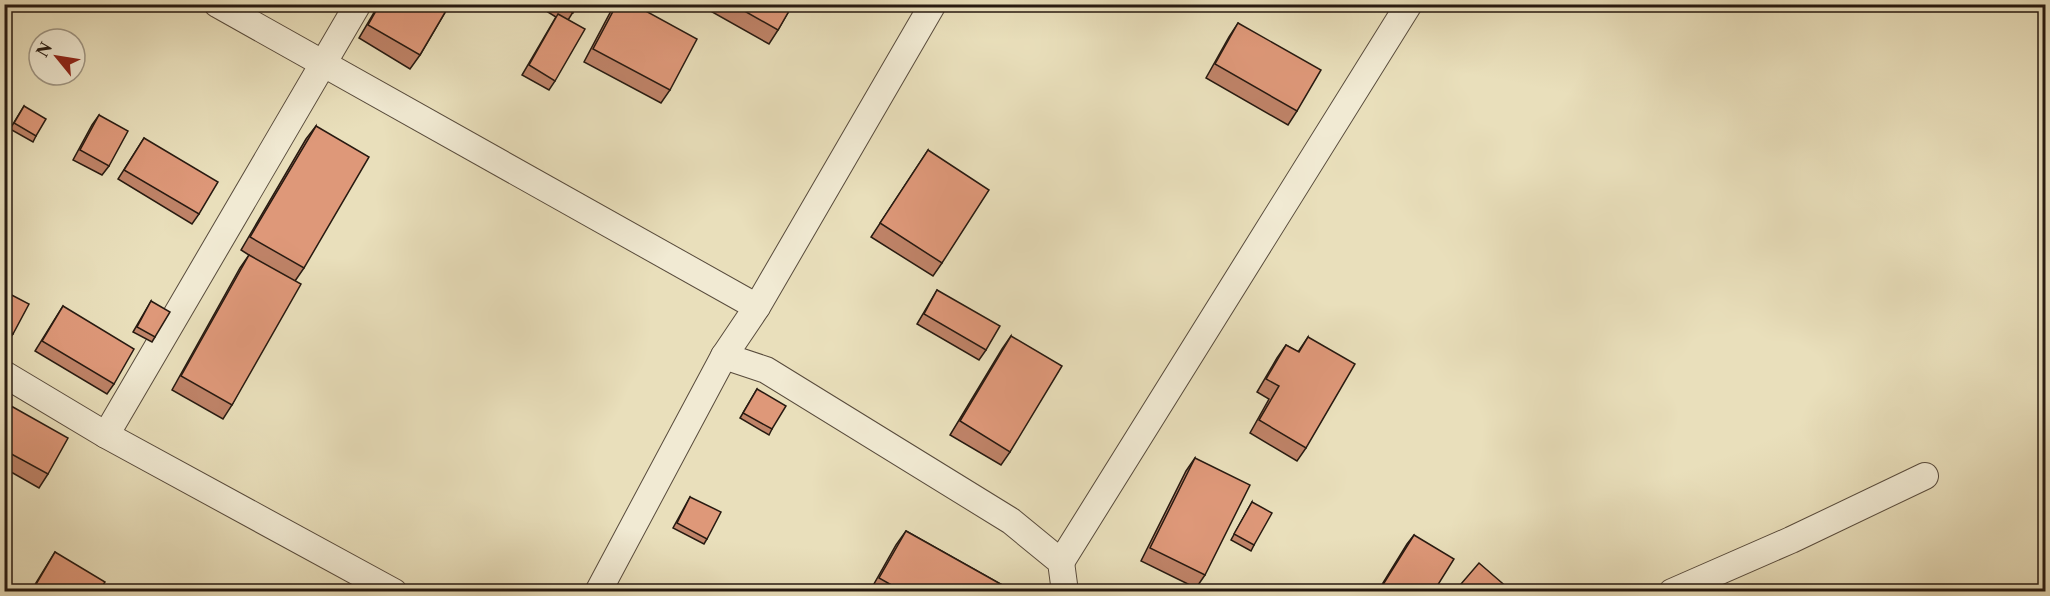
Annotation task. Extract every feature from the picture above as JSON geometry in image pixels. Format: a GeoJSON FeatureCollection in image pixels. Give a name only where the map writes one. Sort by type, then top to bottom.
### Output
{"type":"FeatureCollection","features":[{"type":"Feature","properties":{"kind":"street"},"geometry":{"type":"LineString","coordinates":[[217,4],[322,65],[757,307]]}},
{"type":"Feature","properties":{"kind":"street"},"geometry":{"type":"LineString","coordinates":[[106,435],[358,4]]}},
{"type":"Feature","properties":{"kind":"street"},"geometry":{"type":"LineString","coordinates":[[598,591],[724,356],[757,307],[933,4]]}},
{"type":"Feature","properties":{"kind":"street"},"geometry":{"type":"LineString","coordinates":[[1065,591],[1062,562],[1409,4]]}},
{"type":"Feature","properties":{"kind":"street"},"geometry":{"type":"LineString","coordinates":[[724,356],[766,370],[1011,521],[1062,562]]}},
{"type":"Feature","properties":{"kind":"street"},"geometry":{"type":"LineString","coordinates":[[4,374],[106,435],[394,591]]}},
{"type":"Feature","properties":{"kind":"street"},"geometry":{"type":"LineString","coordinates":[[1672,591],[1791,540],[1925,476]]}},
{"type":"Feature","properties":{"kind":"building"},"geometry":{"type":"Polygon","coordinates":[[[380,4],[450,4],[420,55],[368,25],[380,4]]]}},
{"type":"Feature","properties":{"kind":"building"},"geometry":{"type":"Polygon","coordinates":[[[559,4],[578,4],[573,13],[559,4]]]}},
{"type":"Feature","properties":{"kind":"building"},"geometry":{"type":"Polygon","coordinates":[[[617,4],[633,4],[697,39],[670,90],[593,49],[617,4]]]}},
{"type":"Feature","properties":{"kind":"building"},"geometry":{"type":"Polygon","coordinates":[[[732,4],[793,4],[778,30],[732,4]]]}},
{"type":"Feature","properties":{"kind":"building"},"geometry":{"type":"Polygon","coordinates":[[[558,14],[585,29],[555,81],[529,65],[558,14]]]}},
{"type":"Feature","properties":{"kind":"building"},"geometry":{"type":"Polygon","coordinates":[[[1238,23],[1321,70],[1297,111],[1215,64],[1238,23]]]}},
{"type":"Feature","properties":{"kind":"building"},"geometry":{"type":"Polygon","coordinates":[[[24,106],[46,119],[36,136],[14,123],[24,106]]]}},
{"type":"Feature","properties":{"kind":"building"},"geometry":{"type":"Polygon","coordinates":[[[99,115],[128,131],[109,166],[80,150],[99,115]]]}},
{"type":"Feature","properties":{"kind":"building"},"geometry":{"type":"Polygon","coordinates":[[[316,126],[369,157],[304,268],[250,237],[316,126]]]}},
{"type":"Feature","properties":{"kind":"building"},"geometry":{"type":"Polygon","coordinates":[[[144,138],[218,182],[199,214],[124,170],[144,138]]]}},
{"type":"Feature","properties":{"kind":"building"},"geometry":{"type":"Polygon","coordinates":[[[928,150],[989,190],[942,263],[880,223],[928,150]]]}},
{"type":"Feature","properties":{"kind":"building"},"geometry":{"type":"Polygon","coordinates":[[[249,255],[301,284],[232,405],[181,376],[249,255]]]}},
{"type":"Feature","properties":{"kind":"building"},"geometry":{"type":"Polygon","coordinates":[[[937,290],[1000,326],[986,350],[924,314],[937,290]]]}},
{"type":"Feature","properties":{"kind":"building"},"geometry":{"type":"Polygon","coordinates":[[[4,291],[29,304],[13,334],[4,329],[4,291]]]}},
{"type":"Feature","properties":{"kind":"building"},"geometry":{"type":"Polygon","coordinates":[[[151,301],[170,312],[155,337],[137,327],[151,301]]]}},
{"type":"Feature","properties":{"kind":"building"},"geometry":{"type":"Polygon","coordinates":[[[63,306],[134,349],[114,384],[42,341],[63,306]]]}},
{"type":"Feature","properties":{"kind":"building"},"geometry":{"type":"Polygon","coordinates":[[[1011,336],[1062,366],[1010,452],[960,421],[1011,336]]]}},
{"type":"Feature","properties":{"kind":"building"},"geometry":{"type":"Polygon","coordinates":[[[1308,337],[1355,364],[1306,448],[1259,420],[1279,386],[1266,379],[1286,345],[1299,352],[1308,337]]]}},
{"type":"Feature","properties":{"kind":"building"},"geometry":{"type":"Polygon","coordinates":[[[757,389],[786,406],[772,429],[743,413],[757,389]]]}},
{"type":"Feature","properties":{"kind":"building"},"geometry":{"type":"Polygon","coordinates":[[[4,402],[68,438],[48,474],[4,450],[4,402]]]}},
{"type":"Feature","properties":{"kind":"building"},"geometry":{"type":"Polygon","coordinates":[[[1195,458],[1250,485],[1205,575],[1150,548],[1195,458]]]}},
{"type":"Feature","properties":{"kind":"building"},"geometry":{"type":"Polygon","coordinates":[[[690,497],[721,512],[707,539],[677,523],[690,497]]]}},
{"type":"Feature","properties":{"kind":"building"},"geometry":{"type":"Polygon","coordinates":[[[1252,502],[1272,513],[1254,545],[1234,534],[1252,502]]]}},
{"type":"Feature","properties":{"kind":"building"},"geometry":{"type":"Polygon","coordinates":[[[906,531],[1013,591],[902,591],[879,578],[906,531]]]}},
{"type":"Feature","properties":{"kind":"building"},"geometry":{"type":"Polygon","coordinates":[[[1414,535],[1454,559],[1434,591],[1379,591],[1414,535]]]}},
{"type":"Feature","properties":{"kind":"building"},"geometry":{"type":"Polygon","coordinates":[[[55,552],[105,582],[99,591],[32,591],[55,552]]]}},
{"type":"Feature","properties":{"kind":"building"},"geometry":{"type":"Polygon","coordinates":[[[1479,563],[1509,589],[1507,591],[1455,591],[1479,563]]]}}]}
